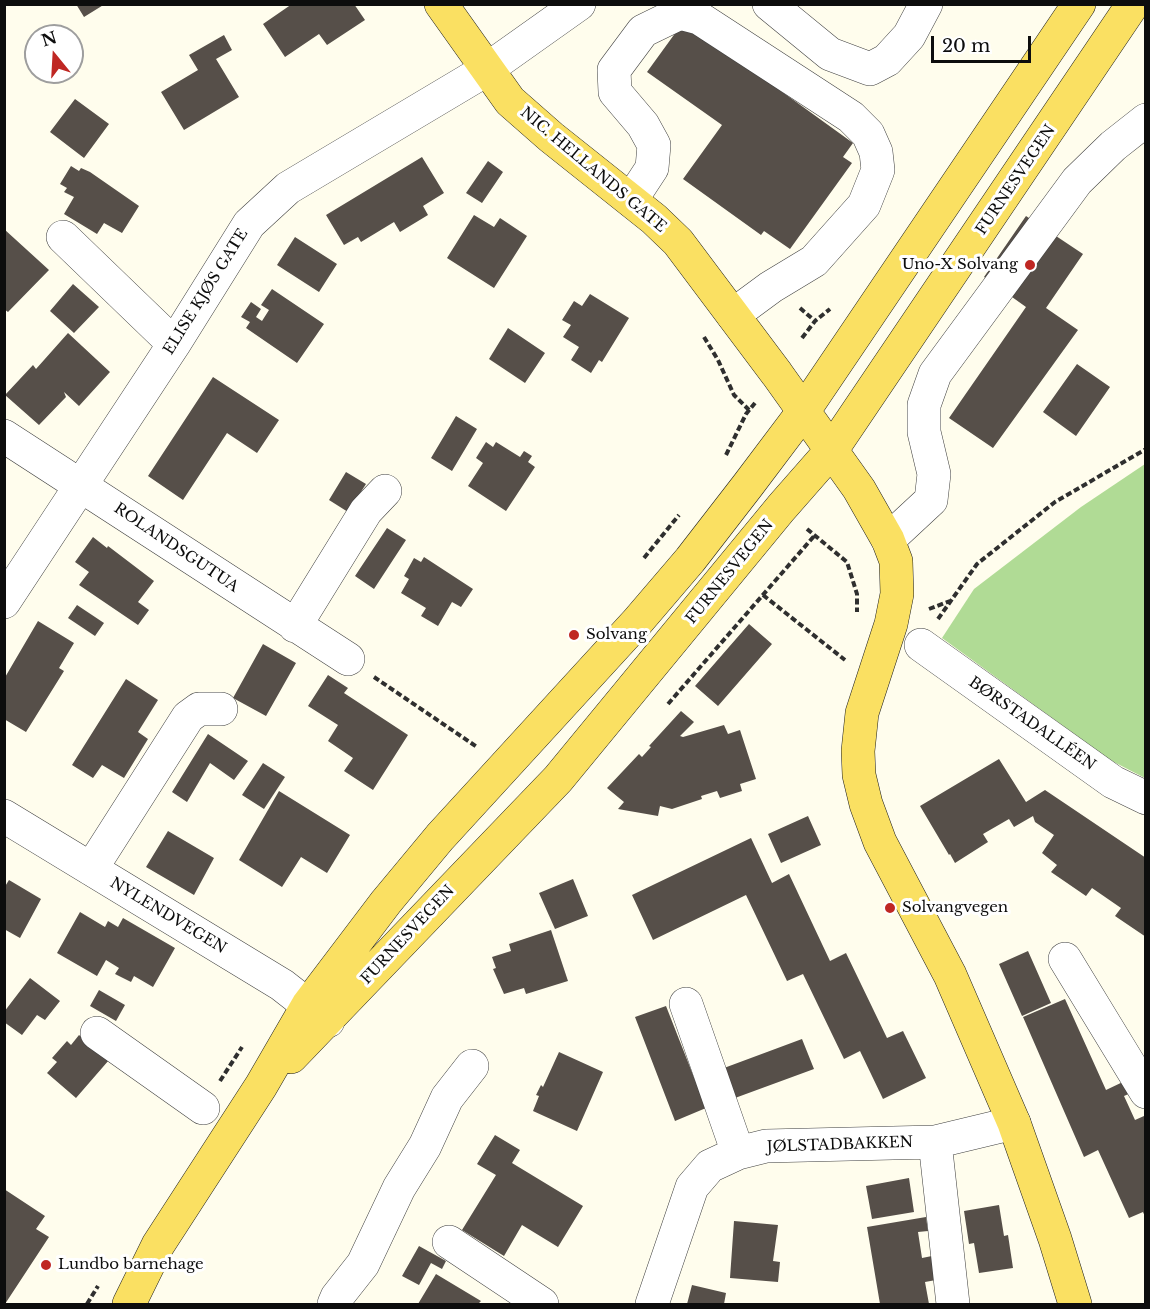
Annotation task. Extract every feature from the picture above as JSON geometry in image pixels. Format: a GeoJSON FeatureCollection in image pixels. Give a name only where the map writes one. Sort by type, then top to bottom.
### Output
{"type":"FeatureCollection","features":[{"type":"Feature","properties":{"kind":"main road","name":"NIC. HELLANDS GATE"},"geometry":{"type":"LineString","coordinates":[[441,4],[510,101],[631,200],[678,242],[831,451]]}},
{"type":"Feature","properties":{"kind":"main road","name":"FURNESVEGEN"},"geometry":{"type":"LineString","coordinates":[[129,1305],[158,1245],[261,1086],[318,1013],[386,902],[440,837],[637,622],[690,560],[803,412],[1078,4]]}},
{"type":"Feature","properties":{"kind":"main road","name":"FURNESVEGEN"},"geometry":{"type":"LineString","coordinates":[[318,1013],[558,779],[781,508],[831,451],[1133,4]]}},
{"type":"Feature","properties":{"kind":"main road"},"geometry":{"type":"LineString","coordinates":[[831,451],[859,489],[888,540],[896,561],[897,594],[891,624],[862,713],[858,751],[859,775],[866,804],[880,842],[950,975],[1014,1123],[1055,1239],[1075,1305]]}},
{"type":"Feature","properties":{"kind":"street","name":"ELISE KJØS GATE"},"geometry":{"type":"LineString","coordinates":[[4,602],[174,344],[249,224],[288,188],[486,70],[579,4]]}},
{"type":"Feature","properties":{"kind":"street"},"geometry":{"type":"LineString","coordinates":[[769,4],[830,54],[870,69],[887,60],[909,36],[926,4]]}},
{"type":"Feature","properties":{"kind":"street"},"geometry":{"type":"LineString","coordinates":[[631,200],[652,168],[654,145],[643,125],[615,92],[614,70],[643,31],[665,18],[680,13],[699,18],[851,117],[868,134],[876,152],[878,170],[864,205],[814,261],[771,287],[733,315]]}},
{"type":"Feature","properties":{"kind":"street"},"geometry":{"type":"LineString","coordinates":[[888,540],[931,500],[934,474],[924,432],[924,405],[935,374],[1077,181],[1113,146],[1146,120]]}},
{"type":"Feature","properties":{"kind":"street"},"geometry":{"type":"LineString","coordinates":[[63,237],[174,344]]}},
{"type":"Feature","properties":{"kind":"street","name":"ROLANDSGUTUA"},"geometry":{"type":"LineString","coordinates":[[4,436],[348,659]]}},
{"type":"Feature","properties":{"kind":"street"},"geometry":{"type":"LineString","coordinates":[[294,626],[366,511],[385,491]]}},
{"type":"Feature","properties":{"kind":"street","name":"BØRSTADALLÉEN"},"geometry":{"type":"LineString","coordinates":[[927,635],[1113,782],[1146,798]]}},
{"type":"Feature","properties":{"kind":"street"},"geometry":{"type":"LineString","coordinates":[[91,869],[188,717],[199,710],[221,709]]}},
{"type":"Feature","properties":{"kind":"street","name":"NYLENDVEGEN"},"geometry":{"type":"LineString","coordinates":[[4,816],[282,985],[318,1013]]}},
{"type":"Feature","properties":{"kind":"street"},"geometry":{"type":"LineString","coordinates":[[1065,959],[1146,1092]]}},
{"type":"Feature","properties":{"kind":"street"},"geometry":{"type":"LineString","coordinates":[[686,1004],[738,1152]]}},
{"type":"Feature","properties":{"kind":"street"},"geometry":{"type":"LineString","coordinates":[[97,1033],[203,1108]]}},
{"type":"Feature","properties":{"kind":"street"},"geometry":{"type":"LineString","coordinates":[[334,1305],[337,1297],[363,1264],[399,1188],[425,1146],[447,1098],[472,1066]]}},
{"type":"Feature","properties":{"kind":"street","name":"JØLSTADBAKKEN"},"geometry":{"type":"LineString","coordinates":[[652,1305],[692,1187],[710,1166],[738,1152],[765,1146],[935,1142],[1014,1123]]}},
{"type":"Feature","properties":{"kind":"street"},"geometry":{"type":"LineString","coordinates":[[935,1142],[953,1305]]}},
{"type":"Feature","properties":{"kind":"street"},"geometry":{"type":"LineString","coordinates":[[448,1242],[542,1305]]}},
{"type":"Feature","properties":{"kind":"path"},"geometry":{"type":"LineString","coordinates":[[700,330],[718,360],[734,395],[749,410]]}},
{"type":"Feature","properties":{"kind":"path"},"geometry":{"type":"LineString","coordinates":[[721,465],[749,410],[755,404]]}},
{"type":"Feature","properties":{"kind":"path"},"geometry":{"type":"LineString","coordinates":[[927,635],[976,564],[1055,502],[1146,449]]}},
{"type":"Feature","properties":{"kind":"path"},"geometry":{"type":"LineString","coordinates":[[668,704],[815,535]]}},
{"type":"Feature","properties":{"kind":"path"},"geometry":{"type":"LineString","coordinates":[[763,595],[845,661]]}},
{"type":"Feature","properties":{"kind":"path"},"geometry":{"type":"LineString","coordinates":[[348,659],[483,752]]}},
{"type":"Feature","properties":{"kind":"green space"},"geometry":{"type":"Polygon","coordinates":[[[1145,464],[1145,778],[1110,760],[942,638],[974,589],[1081,507],[1145,464]]]}},
{"type":"Feature","properties":{"kind":"building"},"geometry":{"type":"Polygon","coordinates":[[[76,4],[105,4],[84,17],[76,4]]]}},
{"type":"Feature","properties":{"kind":"building"},"geometry":{"type":"Polygon","coordinates":[[[292,4],[354,4],[365,20],[327,45],[319,34],[285,57],[263,24],[292,4]]]}},
{"type":"Feature","properties":{"kind":"building"},"geometry":{"type":"Polygon","coordinates":[[[684,21],[853,143],[843,157],[852,163],[790,249],[764,231],[761,235],[683,179],[722,125],[647,72],[684,21]]]}},
{"type":"Feature","properties":{"kind":"building"},"geometry":{"type":"Polygon","coordinates":[[[224,35],[232,50],[216,59],[239,97],[184,130],[161,92],[198,70],[189,55],[224,35]]]}},
{"type":"Feature","properties":{"kind":"building"},"geometry":{"type":"Polygon","coordinates":[[[75,99],[109,124],[84,158],[50,132],[75,99]]]}},
{"type":"Feature","properties":{"kind":"building"},"geometry":{"type":"Polygon","coordinates":[[[422,157],[444,193],[423,206],[428,215],[400,232],[394,222],[361,242],[358,237],[344,245],[326,215],[422,157]]]}},
{"type":"Feature","properties":{"kind":"building"},"geometry":{"type":"Polygon","coordinates":[[[488,161],[503,172],[482,203],[466,193],[488,161]]]}},
{"type":"Feature","properties":{"kind":"building"},"geometry":{"type":"Polygon","coordinates":[[[71,166],[79,171],[81,168],[90,172],[139,206],[122,233],[104,223],[97,234],[64,214],[74,197],[64,192],[67,188],[60,184],[71,166]]]}},
{"type":"Feature","properties":{"kind":"building"},"geometry":{"type":"Polygon","coordinates":[[[474,215],[494,227],[500,218],[527,236],[494,288],[447,258],[474,215]]]}},
{"type":"Feature","properties":{"kind":"building"},"geometry":{"type":"Polygon","coordinates":[[[1026,216],[1083,254],[1046,308],[1078,330],[993,448],[949,418],[1026,307],[984,277],[1026,216]]]}},
{"type":"Feature","properties":{"kind":"building"},"geometry":{"type":"Polygon","coordinates":[[[4,229],[49,270],[8,312],[4,309],[4,229]]]}},
{"type":"Feature","properties":{"kind":"building"},"geometry":{"type":"Polygon","coordinates":[[[295,237],[337,264],[319,292],[277,265],[295,237]]]}},
{"type":"Feature","properties":{"kind":"building"},"geometry":{"type":"Polygon","coordinates":[[[73,284],[99,307],[74,333],[50,311],[73,284]]]}},
{"type":"Feature","properties":{"kind":"building"},"geometry":{"type":"Polygon","coordinates":[[[272,289],[324,324],[297,363],[246,328],[250,322],[241,317],[251,302],[261,309],[256,317],[262,321],[269,310],[261,305],[272,289]]]}},
{"type":"Feature","properties":{"kind":"building"},"geometry":{"type":"Polygon","coordinates":[[[590,294],[629,318],[602,362],[599,360],[591,373],[571,360],[579,347],[563,337],[571,325],[562,320],[574,301],[582,306],[590,294]]]}},
{"type":"Feature","properties":{"kind":"building"},"geometry":{"type":"Polygon","coordinates":[[[508,328],[545,353],[525,383],[489,359],[508,328]]]}},
{"type":"Feature","properties":{"kind":"building"},"geometry":{"type":"Polygon","coordinates":[[[68,333],[110,372],[79,406],[64,392],[66,397],[39,425],[5,395],[33,365],[36,369],[68,333]]]}},
{"type":"Feature","properties":{"kind":"building"},"geometry":{"type":"Polygon","coordinates":[[[1077,364],[1110,387],[1076,436],[1043,412],[1077,364]]]}},
{"type":"Feature","properties":{"kind":"building"},"geometry":{"type":"Polygon","coordinates":[[[213,377],[279,420],[257,453],[227,433],[183,500],[148,476],[213,377]]]}},
{"type":"Feature","properties":{"kind":"building"},"geometry":{"type":"Polygon","coordinates":[[[456,416],[477,429],[452,471],[431,458],[456,416]]]}},
{"type":"Feature","properties":{"kind":"building"},"geometry":{"type":"Polygon","coordinates":[[[486,442],[493,447],[496,442],[520,457],[524,451],[532,456],[528,462],[535,467],[506,511],[468,486],[483,463],[476,458],[486,442]]]}},
{"type":"Feature","properties":{"kind":"building"},"geometry":{"type":"Polygon","coordinates":[[[346,472],[366,484],[348,512],[329,500],[346,472]]]}},
{"type":"Feature","properties":{"kind":"building"},"geometry":{"type":"Polygon","coordinates":[[[387,528],[406,540],[374,589],[355,576],[387,528]]]}},
{"type":"Feature","properties":{"kind":"building"},"geometry":{"type":"Polygon","coordinates":[[[93,537],[154,581],[138,602],[149,610],[138,625],[79,585],[89,572],[75,562],[93,537]]]}},
{"type":"Feature","properties":{"kind":"building"},"geometry":{"type":"Polygon","coordinates":[[[424,557],[473,589],[461,607],[452,602],[438,626],[421,616],[426,608],[401,593],[409,579],[404,576],[414,558],[421,562],[424,557]]]}},
{"type":"Feature","properties":{"kind":"building"},"geometry":{"type":"Polygon","coordinates":[[[77,605],[104,623],[95,636],[68,618],[77,605]]]}},
{"type":"Feature","properties":{"kind":"building"},"geometry":{"type":"Polygon","coordinates":[[[38,621],[74,643],[59,668],[64,671],[26,732],[4,719],[4,679],[38,621]]]}},
{"type":"Feature","properties":{"kind":"building"},"geometry":{"type":"Polygon","coordinates":[[[749,624],[772,644],[718,706],[695,686],[749,624]]]}},
{"type":"Feature","properties":{"kind":"building"},"geometry":{"type":"Polygon","coordinates":[[[263,644],[296,663],[266,716],[233,698],[263,644]]]}},
{"type":"Feature","properties":{"kind":"building"},"geometry":{"type":"Polygon","coordinates":[[[328,675],[348,688],[344,693],[408,735],[373,790],[344,771],[353,758],[328,741],[338,725],[308,706],[328,675]]]}},
{"type":"Feature","properties":{"kind":"building"},"geometry":{"type":"Polygon","coordinates":[[[126,679],[158,700],[138,732],[148,739],[124,778],[102,765],[93,778],[72,765],[126,679]]]}},
{"type":"Feature","properties":{"kind":"building"},"geometry":{"type":"Polygon","coordinates":[[[681,711],[694,722],[680,736],[683,737],[724,725],[728,734],[740,730],[756,779],[740,784],[742,791],[720,798],[717,791],[701,796],[702,799],[672,809],[660,806],[658,816],[618,809],[624,802],[607,788],[639,754],[642,757],[681,711]]]}},
{"type":"Feature","properties":{"kind":"building"},"geometry":{"type":"Polygon","coordinates":[[[208,734],[248,761],[234,780],[210,763],[187,802],[172,792],[208,734]]]}},
{"type":"Feature","properties":{"kind":"building"},"geometry":{"type":"Polygon","coordinates":[[[999,759],[1026,802],[1045,790],[1146,858],[1146,937],[1115,916],[1121,908],[1092,888],[1086,896],[1051,872],[1057,865],[1042,853],[1054,835],[1035,822],[1033,816],[1014,827],[1009,819],[983,834],[988,842],[955,863],[920,806],[999,759]]]}},
{"type":"Feature","properties":{"kind":"building"},"geometry":{"type":"Polygon","coordinates":[[[263,763],[285,777],[264,809],[242,795],[263,763]]]}},
{"type":"Feature","properties":{"kind":"building"},"geometry":{"type":"Polygon","coordinates":[[[279,791],[350,835],[327,873],[301,857],[282,887],[239,860],[279,791]]]}},
{"type":"Feature","properties":{"kind":"building"},"geometry":{"type":"Polygon","coordinates":[[[808,816],[821,845],[781,863],[768,834],[808,816]]]}},
{"type":"Feature","properties":{"kind":"building"},"geometry":{"type":"Polygon","coordinates":[[[168,831],[214,858],[194,895],[146,867],[168,831]]]}},
{"type":"Feature","properties":{"kind":"building"},"geometry":{"type":"Polygon","coordinates":[[[751,838],[772,883],[789,874],[830,961],[846,953],[887,1038],[903,1031],[926,1078],[883,1099],[860,1051],[844,1059],[803,974],[787,981],[746,895],[653,940],[632,895],[751,838]]]}},
{"type":"Feature","properties":{"kind":"building"},"geometry":{"type":"Polygon","coordinates":[[[573,879],[588,916],[555,929],[539,893],[573,879]]]}},
{"type":"Feature","properties":{"kind":"building"},"geometry":{"type":"Polygon","coordinates":[[[9,880],[41,899],[20,938],[4,929],[4,888],[9,880]]]}},
{"type":"Feature","properties":{"kind":"building"},"geometry":{"type":"Polygon","coordinates":[[[80,912],[105,927],[108,921],[118,927],[123,918],[175,948],[153,987],[134,976],[131,982],[115,974],[119,968],[106,960],[97,976],[57,953],[80,912]]]}},
{"type":"Feature","properties":{"kind":"building"},"geometry":{"type":"Polygon","coordinates":[[[551,930],[568,981],[526,994],[524,988],[504,994],[493,969],[496,968],[492,957],[511,951],[509,944],[551,930]]]}},
{"type":"Feature","properties":{"kind":"building"},"geometry":{"type":"Polygon","coordinates":[[[1028,951],[1051,1003],[1022,1016],[999,964],[1028,951]]]}},
{"type":"Feature","properties":{"kind":"building"},"geometry":{"type":"Polygon","coordinates":[[[30,978],[60,1001],[45,1020],[37,1015],[22,1035],[4,1022],[4,1012],[30,978]]]}},
{"type":"Feature","properties":{"kind":"building"},"geometry":{"type":"Polygon","coordinates":[[[99,990],[125,1005],[116,1021],[90,1006],[99,990]]]}},
{"type":"Feature","properties":{"kind":"building"},"geometry":{"type":"Polygon","coordinates":[[[1065,999],[1106,1090],[1127,1080],[1133,1092],[1124,1096],[1135,1120],[1144,1116],[1146,1119],[1146,1219],[1143,1212],[1129,1218],[1098,1150],[1084,1157],[1023,1017],[1065,999]]]}},
{"type":"Feature","properties":{"kind":"building"},"geometry":{"type":"Polygon","coordinates":[[[666,1006],[706,1108],[675,1121],[635,1017],[666,1006]]]}},
{"type":"Feature","properties":{"kind":"building"},"geometry":{"type":"Polygon","coordinates":[[[79,1035],[109,1060],[76,1098],[47,1073],[57,1062],[52,1058],[67,1041],[71,1045],[79,1035]]]}},
{"type":"Feature","properties":{"kind":"building"},"geometry":{"type":"Polygon","coordinates":[[[802,1039],[814,1069],[735,1098],[724,1068],[802,1039]]]}},
{"type":"Feature","properties":{"kind":"building"},"geometry":{"type":"Polygon","coordinates":[[[559,1052],[603,1072],[577,1131],[533,1111],[539,1096],[536,1095],[541,1085],[543,1087],[559,1052]]]}},
{"type":"Feature","properties":{"kind":"building"},"geometry":{"type":"Polygon","coordinates":[[[495,1135],[520,1150],[512,1163],[583,1206],[558,1247],[522,1225],[504,1256],[462,1230],[496,1175],[477,1164],[495,1135]]]}},
{"type":"Feature","properties":{"kind":"building"},"geometry":{"type":"Polygon","coordinates":[[[909,1178],[914,1212],[872,1219],[866,1186],[909,1178]]]}},
{"type":"Feature","properties":{"kind":"building"},"geometry":{"type":"Polygon","coordinates":[[[4,1189],[45,1216],[36,1229],[49,1237],[5,1304],[4,1189]]]}},
{"type":"Feature","properties":{"kind":"building"},"geometry":{"type":"Polygon","coordinates":[[[999,1205],[1004,1236],[1008,1235],[1013,1268],[979,1273],[974,1243],[969,1244],[964,1211],[999,1205]]]}},
{"type":"Feature","properties":{"kind":"building"},"geometry":{"type":"Polygon","coordinates":[[[926,1217],[928,1231],[918,1232],[922,1258],[932,1256],[936,1280],[925,1282],[929,1304],[880,1304],[867,1227],[926,1217]]]}},
{"type":"Feature","properties":{"kind":"building"},"geometry":{"type":"Polygon","coordinates":[[[734,1221],[778,1225],[773,1261],[780,1262],[778,1282],[730,1278],[734,1221]]]}},
{"type":"Feature","properties":{"kind":"building"},"geometry":{"type":"Polygon","coordinates":[[[419,1246],[446,1261],[442,1269],[431,1263],[419,1285],[402,1276],[419,1246]]]}},
{"type":"Feature","properties":{"kind":"building"},"geometry":{"type":"Polygon","coordinates":[[[436,1274],[481,1301],[478,1304],[418,1304],[436,1274]]]}},
{"type":"Feature","properties":{"kind":"building"},"geometry":{"type":"Polygon","coordinates":[[[692,1285],[726,1293],[724,1304],[687,1304],[692,1285]]]}},
{"type":"Feature","properties":{"kind":"place","name":"Uno-X Solvang"},"geometry":{"type":"Point","coordinates":[1030,265]}},
{"type":"Feature","properties":{"kind":"place","name":"Solvang"},"geometry":{"type":"Point","coordinates":[574,635]}},
{"type":"Feature","properties":{"kind":"place","name":"Solvangvegen"},"geometry":{"type":"Point","coordinates":[890,908]}},
{"type":"Feature","properties":{"kind":"place","name":"Lundbo barnehage"},"geometry":{"type":"Point","coordinates":[46,1265]}}]}
